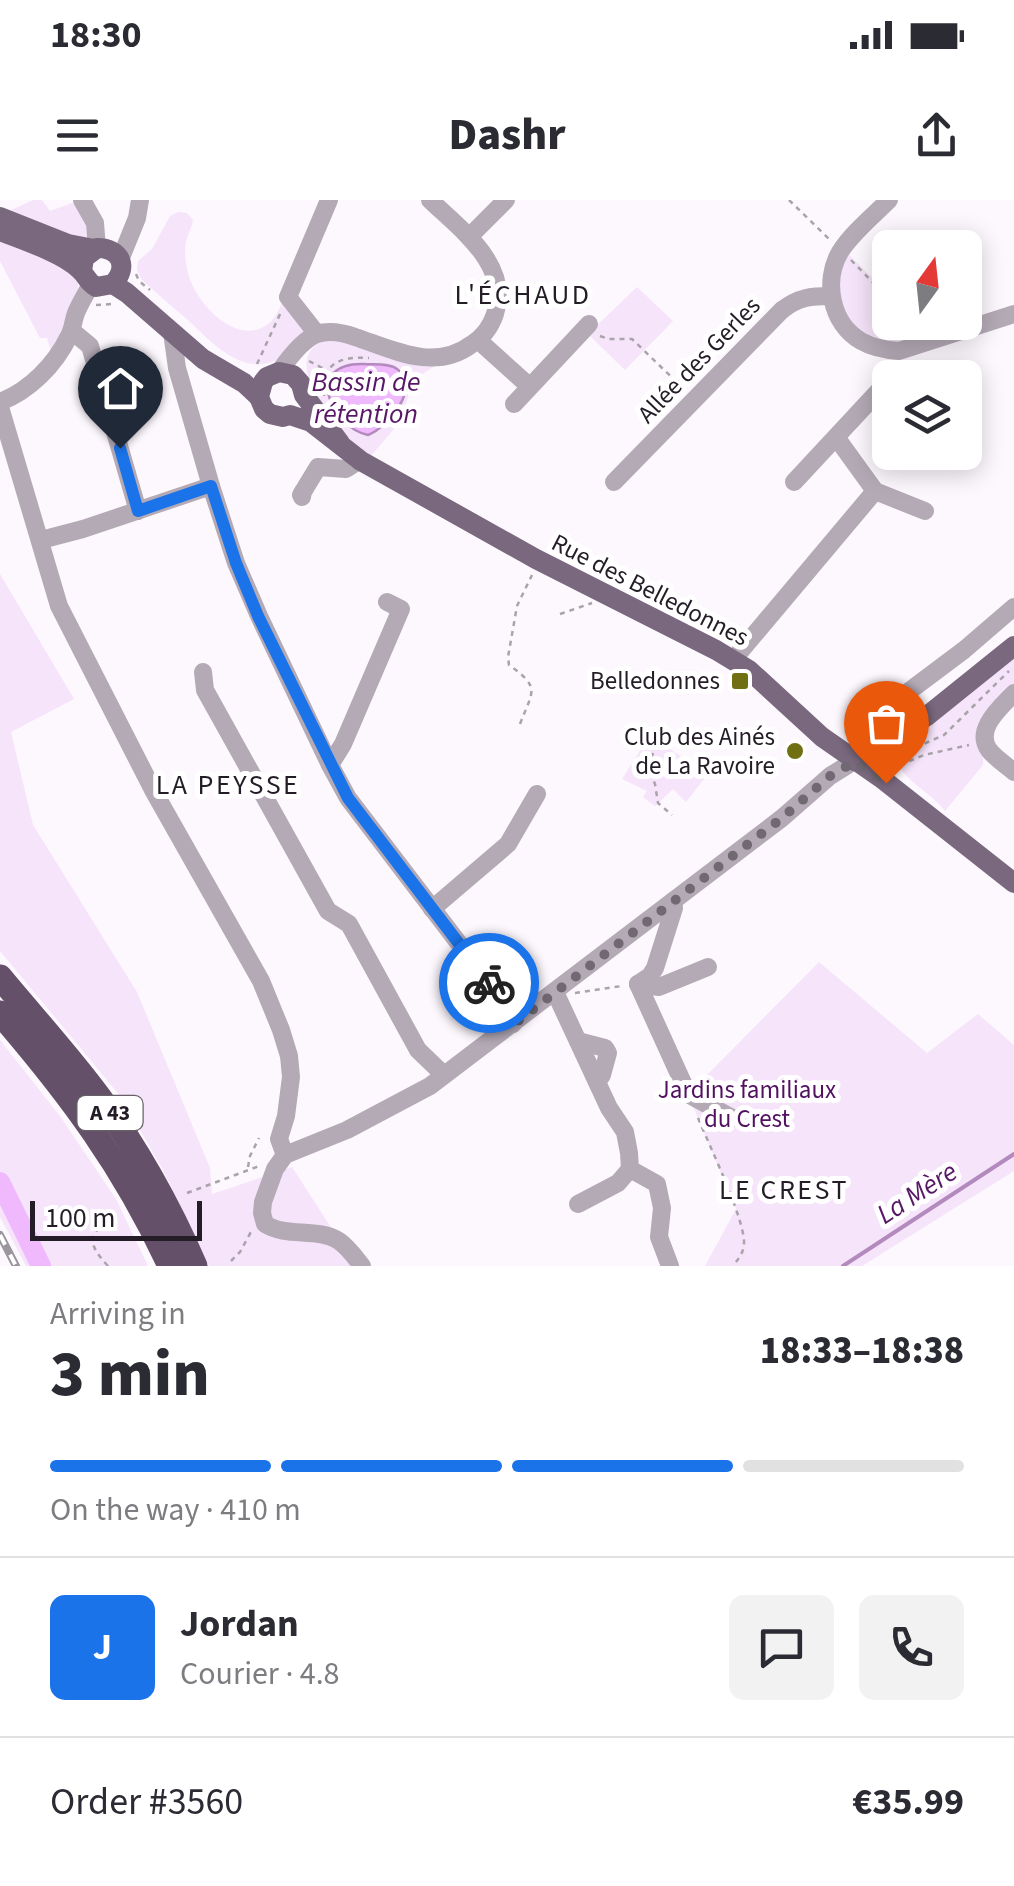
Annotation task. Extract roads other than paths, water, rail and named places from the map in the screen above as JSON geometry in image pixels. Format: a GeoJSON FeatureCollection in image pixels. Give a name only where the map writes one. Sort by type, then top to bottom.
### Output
{"type":"FeatureCollection","features":[{"type":"Feature","properties":{"kind":"highway","name":"A 43"},"geometry":{"type":"LineString","coordinates":[[0,977],[122,1130],[196,1266]]}},
{"type":"Feature","properties":{"kind":"highway","name":"A 43"},"geometry":{"type":"LineString","coordinates":[[0,1013],[105,1145],[170,1266]]}},
{"type":"Feature","properties":{"kind":"main road"},"geometry":{"type":"LineString","coordinates":[[0,217],[68,244],[106,272]]}},
{"type":"Feature","properties":{"kind":"main road"},"geometry":{"type":"LineString","coordinates":[[0,232],[106,272],[134,287],[207,352],[248,374],[281,369],[300,407],[290,416]]}},
{"type":"Feature","properties":{"kind":"main road","name":"Rue des Belledonnes"},"geometry":{"type":"LineString","coordinates":[[106,272],[203,359],[244,384],[281,369]]}},
{"type":"Feature","properties":{"kind":"main road","name":"Rue des Belledonnes"},"geometry":{"type":"LineString","coordinates":[[281,369],[264,409],[270,414],[312,422],[360,460],[536,560],[733,660],[764,682],[822,738],[878,776],[1014,882]]}},
{"type":"Feature","properties":{"kind":"main road","name":"Rue des Belledonnes"},"geometry":{"type":"LineString","coordinates":[[281,369],[340,443]]}},
{"type":"Feature","properties":{"kind":"main road"},"geometry":{"type":"LineString","coordinates":[[854,762],[926,716],[1014,646]]}},
{"type":"Feature","properties":{"kind":"street"},"geometry":{"type":"LineString","coordinates":[[82,200],[95,224],[106,272]]}},
{"type":"Feature","properties":{"kind":"street"},"geometry":{"type":"LineString","coordinates":[[140,200],[132,232],[77,312],[63,347],[34,384],[0,405],[58,606],[153,790],[261,980],[281,1030],[291,1077],[279,1139],[282,1158],[262,1213],[268,1228],[326,1235],[338,1240],[362,1266]]}},
{"type":"Feature","properties":{"kind":"street"},"geometry":{"type":"LineString","coordinates":[[281,369],[288,297],[328,200]]}},
{"type":"Feature","properties":{"kind":"street"},"geometry":{"type":"LineString","coordinates":[[281,369],[343,333],[431,359],[449,357],[478,340],[496,312],[495,276],[470,238],[430,200]]}},
{"type":"Feature","properties":{"kind":"street"},"geometry":{"type":"LineString","coordinates":[[470,238],[506,200]]}},
{"type":"Feature","properties":{"kind":"street"},"geometry":{"type":"LineString","coordinates":[[888,200],[841,250],[831,278],[836,312],[846,329],[880,350],[899,351],[1014,314]]}},
{"type":"Feature","properties":{"kind":"street","name":"Allée des Gerles"},"geometry":{"type":"LineString","coordinates":[[614,482],[782,310],[808,296],[832,296]]}},
{"type":"Feature","properties":{"kind":"street"},"geometry":{"type":"LineString","coordinates":[[514,404],[589,324]]}},
{"type":"Feature","properties":{"kind":"street"},"geometry":{"type":"LineString","coordinates":[[72,332],[90,346],[138,511]]}},
{"type":"Feature","properties":{"kind":"street"},"geometry":{"type":"LineString","coordinates":[[172,332],[178,368],[236,563],[330,765],[348,798],[484,974],[514,1024]]}},
{"type":"Feature","properties":{"kind":"street"},"geometry":{"type":"LineString","coordinates":[[478,340],[529,386]]}},
{"type":"Feature","properties":{"kind":"street"},"geometry":{"type":"LineString","coordinates":[[794,482],[872,398]]}},
{"type":"Feature","properties":{"kind":"street"},"geometry":{"type":"LineString","coordinates":[[836,437],[874,491],[924,511]]}},
{"type":"Feature","properties":{"kind":"street"},"geometry":{"type":"LineString","coordinates":[[303,491],[318,467],[346,470],[360,460]]}},
{"type":"Feature","properties":{"kind":"street"},"geometry":{"type":"LineString","coordinates":[[41,540],[211,486]]}},
{"type":"Feature","properties":{"kind":"street"},"geometry":{"type":"LineString","coordinates":[[733,660],[874,491]]}},
{"type":"Feature","properties":{"kind":"street"},"geometry":{"type":"LineString","coordinates":[[330,765],[343,744],[401,609],[387,602]]}},
{"type":"Feature","properties":{"kind":"street"},"geometry":{"type":"LineString","coordinates":[[868,722],[1014,607]]}},
{"type":"Feature","properties":{"kind":"street"},"geometry":{"type":"LineString","coordinates":[[202,672],[205,690],[328,911],[350,924],[418,1050],[444,1075]]}},
{"type":"Feature","properties":{"kind":"street"},"geometry":{"type":"LineString","coordinates":[[1014,693],[987,723],[985,741],[989,750],[1014,772]]}},
{"type":"Feature","properties":{"kind":"street"},"geometry":{"type":"LineString","coordinates":[[282,1158],[430,1086],[782,818],[830,776],[854,762]]}},
{"type":"Feature","properties":{"kind":"street"},"geometry":{"type":"LineString","coordinates":[[432,909],[508,844],[537,794]]}},
{"type":"Feature","properties":{"kind":"street"},"geometry":{"type":"LineString","coordinates":[[638,984],[655,968],[673,901]]}},
{"type":"Feature","properties":{"kind":"street"},"geometry":{"type":"LineString","coordinates":[[638,984],[659,987],[708,967]]}},
{"type":"Feature","properties":{"kind":"street"},"geometry":{"type":"LineString","coordinates":[[638,984],[688,1094],[732,1118]]}},
{"type":"Feature","properties":{"kind":"street"},"geometry":{"type":"LineString","coordinates":[[555,992],[624,1132],[630,1153],[630,1169],[618,1183],[578,1204]]}},
{"type":"Feature","properties":{"kind":"street"},"geometry":{"type":"LineString","coordinates":[[630,1169],[656,1184],[662,1208],[659,1237],[670,1266]]}},
{"type":"Feature","properties":{"kind":"water","name":"Bassin de rétention"},"geometry":{"type":"Polygon","coordinates":[[[345,366],[394,367],[404,376],[406,386],[392,416],[368,435],[343,420],[329,396],[328,383],[345,366]]]}},
{"type":"Feature","properties":{"kind":"waterway","name":"La Mère"},"geometry":{"type":"LineString","coordinates":[[843,1266],[1014,1154]]}},
{"type":"Feature","properties":{"kind":"waterway"},"geometry":{"type":"LineString","coordinates":[[0,1182],[41,1266]]}},
{"type":"Feature","properties":{"kind":"railway"},"geometry":{"type":"LineString","coordinates":[[0,1235],[16,1266]]}},
{"type":"Feature","properties":{"kind":"place","name":"Belledonnes"},"geometry":{"type":"Point","coordinates":[740,681]}},
{"type":"Feature","properties":{"kind":"place","name":"Club des Ainés de La Ravoire"},"geometry":{"type":"Point","coordinates":[795,751]}},
{"type":"Feature","properties":{"kind":"district","name":"L'ÉCHAUD"},"geometry":{"type":"Point","coordinates":[523,295]}},
{"type":"Feature","properties":{"kind":"district","name":"LA PEYSSE"},"geometry":{"type":"Point","coordinates":[228,785]}},
{"type":"Feature","properties":{"kind":"district","name":"LE CREST"},"geometry":{"type":"Point","coordinates":[784,1190]}},
{"type":"Feature","properties":{"kind":"park label","name":"Jardins familiaux du Crest"},"geometry":{"type":"Point","coordinates":[747,1104]}}]}
